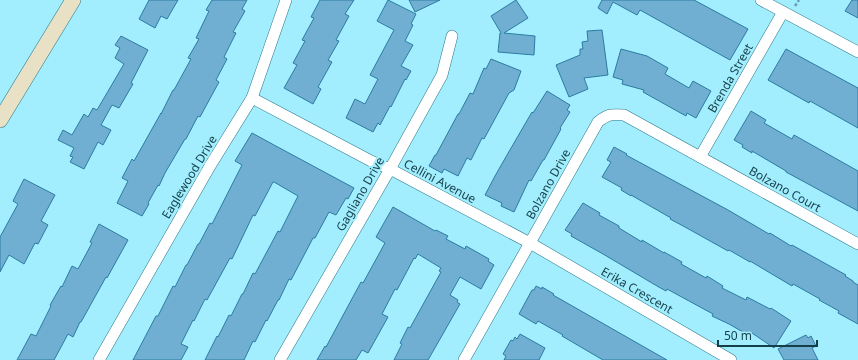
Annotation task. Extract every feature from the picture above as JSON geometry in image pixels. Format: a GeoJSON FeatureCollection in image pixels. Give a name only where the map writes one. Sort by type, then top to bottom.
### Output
{"type":"FeatureCollection","features":[{"type":"Feature","properties":{"kind":"main road"},"geometry":{"type":"LineString","coordinates":[[0,120],[73,0]]}},
{"type":"Feature","properties":{"kind":"street","name":"Eaglewood Drive"},"geometry":{"type":"LineString","coordinates":[[99,360],[210,166],[252,98],[286,0]]}},
{"type":"Feature","properties":{"kind":"street"},"geometry":{"type":"LineString","coordinates":[[761,0],[858,52]]}},
{"type":"Feature","properties":{"kind":"street","name":"Brenda Street"},"geometry":{"type":"LineString","coordinates":[[700,157],[783,12]]}},
{"type":"Feature","properties":{"kind":"street","name":"Gagliano Drive"},"geometry":{"type":"LineString","coordinates":[[280,360],[390,169],[442,75],[452,36]]}},
{"type":"Feature","properties":{"kind":"street","name":"Cellini Avenue"},"geometry":{"type":"LineString","coordinates":[[252,98],[530,243]]}},
{"type":"Feature","properties":{"kind":"street","name":"Bolzano Drive"},"geometry":{"type":"LineString","coordinates":[[464,360],[598,122],[606,116],[615,114],[624,115],[700,157]]}},
{"type":"Feature","properties":{"kind":"street","name":"Bolzano Court"},"geometry":{"type":"LineString","coordinates":[[700,157],[858,244]]}},
{"type":"Feature","properties":{"kind":"street","name":"Erika Crescent"},"geometry":{"type":"LineString","coordinates":[[530,243],[732,360]]}},
{"type":"Feature","properties":{"kind":"building"},"geometry":{"type":"Polygon","coordinates":[[[149,0],[178,0],[167,19],[161,16],[155,28],[139,19],[149,0]]]}},
{"type":"Feature","properties":{"kind":"building"},"geometry":{"type":"Polygon","coordinates":[[[212,0],[247,0],[242,9],[245,11],[233,32],[236,33],[224,57],[227,59],[216,80],[219,82],[200,117],[198,116],[159,186],[158,185],[142,216],[117,203],[128,181],[122,178],[132,159],[134,161],[191,59],[188,58],[199,39],[196,38],[209,11],[206,10],[212,0]]]}},
{"type":"Feature","properties":{"kind":"building"},"geometry":{"type":"Polygon","coordinates":[[[320,0],[354,0],[345,14],[349,16],[336,40],[339,41],[328,60],[332,62],[318,87],[321,89],[313,104],[284,88],[297,65],[293,63],[305,41],[302,40],[314,18],[311,17],[320,0]]]}},
{"type":"Feature","properties":{"kind":"building"},"geometry":{"type":"Polygon","coordinates":[[[388,0],[416,14],[411,24],[413,25],[405,41],[413,45],[401,66],[411,71],[406,80],[405,79],[380,125],[378,123],[373,132],[346,118],[355,99],[365,104],[378,79],[370,75],[394,30],[377,21],[388,0]]]}},
{"type":"Feature","properties":{"kind":"building"},"geometry":{"type":"Polygon","coordinates":[[[409,0],[440,0],[415,12],[409,0]]]}},
{"type":"Feature","properties":{"kind":"building"},"geometry":{"type":"Polygon","coordinates":[[[516,0],[528,18],[504,33],[535,36],[534,55],[498,52],[501,33],[491,16],[516,0]]]}},
{"type":"Feature","properties":{"kind":"building"},"geometry":{"type":"Polygon","coordinates":[[[602,0],[694,0],[748,29],[730,60],[640,10],[637,15],[613,2],[607,14],[598,8],[602,0]]]}},
{"type":"Feature","properties":{"kind":"building"},"geometry":{"type":"Polygon","coordinates":[[[852,0],[858,0],[858,18],[845,11],[852,0]]]}},
{"type":"Feature","properties":{"kind":"building"},"geometry":{"type":"Polygon","coordinates":[[[602,30],[608,75],[584,78],[588,89],[569,97],[556,65],[580,55],[580,49],[583,49],[582,42],[588,41],[587,31],[602,30]]]}},
{"type":"Feature","properties":{"kind":"building"},"geometry":{"type":"Polygon","coordinates":[[[121,36],[148,50],[131,83],[133,84],[119,108],[112,105],[101,125],[111,130],[103,145],[98,142],[84,169],[70,162],[73,157],[70,156],[74,148],[58,140],[63,130],[72,135],[84,114],[88,117],[93,108],[97,110],[124,64],[115,58],[120,48],[115,45],[121,36]]]}},
{"type":"Feature","properties":{"kind":"building"},"geometry":{"type":"Polygon","coordinates":[[[621,49],[647,56],[668,68],[665,74],[689,88],[693,81],[711,91],[696,118],[687,113],[686,116],[643,92],[644,90],[622,84],[623,80],[613,77],[621,49]]]}},
{"type":"Feature","properties":{"kind":"building"},"geometry":{"type":"Polygon","coordinates":[[[786,49],[858,88],[858,128],[810,101],[809,103],[768,80],[786,49]]]}},
{"type":"Feature","properties":{"kind":"building"},"geometry":{"type":"Polygon","coordinates":[[[491,59],[521,71],[514,90],[509,93],[484,139],[482,138],[471,160],[467,158],[458,176],[444,169],[442,173],[429,166],[470,93],[473,94],[484,68],[486,69],[491,59]]]}},
{"type":"Feature","properties":{"kind":"building"},"geometry":{"type":"Polygon","coordinates":[[[547,91],[570,105],[567,110],[570,112],[544,160],[531,181],[529,180],[514,212],[501,206],[502,203],[485,195],[532,112],[533,113],[547,91]]]}},
{"type":"Feature","properties":{"kind":"building"},"geometry":{"type":"Polygon","coordinates":[[[751,111],[766,120],[764,123],[792,139],[794,135],[858,171],[858,211],[786,172],[752,151],[752,153],[742,147],[743,145],[734,140],[751,111]]]}},
{"type":"Feature","properties":{"kind":"building"},"geometry":{"type":"Polygon","coordinates":[[[252,133],[354,188],[336,215],[329,212],[315,238],[313,238],[291,280],[289,279],[255,342],[253,341],[244,360],[205,360],[229,315],[231,316],[253,273],[255,274],[278,231],[280,232],[298,196],[274,182],[255,216],[253,215],[232,259],[230,258],[207,300],[205,299],[194,321],[193,320],[181,344],[188,347],[181,360],[133,360],[173,286],[175,287],[210,223],[212,224],[242,165],[235,161],[252,133]]]}},
{"type":"Feature","properties":{"kind":"building"},"geometry":{"type":"Polygon","coordinates":[[[614,147],[769,234],[770,233],[791,246],[792,245],[846,275],[845,276],[858,285],[858,324],[838,313],[839,311],[819,300],[820,299],[793,284],[792,286],[750,261],[729,250],[728,251],[670,219],[671,218],[631,196],[621,190],[622,188],[602,177],[611,162],[607,160],[614,147]]]}},
{"type":"Feature","properties":{"kind":"building"},"geometry":{"type":"Polygon","coordinates":[[[24,179],[55,195],[41,221],[48,225],[38,244],[35,243],[24,264],[9,255],[0,272],[0,237],[18,204],[13,201],[24,179]]]}},
{"type":"Feature","properties":{"kind":"building"},"geometry":{"type":"Polygon","coordinates":[[[583,203],[600,213],[599,215],[619,226],[619,228],[642,242],[642,240],[682,262],[681,264],[706,278],[707,276],[723,286],[722,288],[746,300],[747,297],[770,309],[771,308],[791,321],[774,348],[752,333],[750,336],[712,316],[713,314],[667,289],[666,291],[571,236],[572,234],[565,230],[583,203]]]}},
{"type":"Feature","properties":{"kind":"building"},"geometry":{"type":"Polygon","coordinates":[[[393,207],[435,231],[436,230],[448,236],[446,239],[465,249],[466,246],[489,259],[488,261],[494,265],[481,289],[460,277],[450,295],[458,300],[457,302],[460,304],[428,360],[394,360],[408,327],[410,328],[441,272],[439,271],[441,268],[418,254],[415,259],[414,258],[397,290],[395,289],[382,314],[388,317],[368,353],[362,350],[356,360],[317,360],[325,346],[326,347],[361,282],[363,283],[385,243],[376,237],[393,207]]]}},
{"type":"Feature","properties":{"kind":"building"},"geometry":{"type":"Polygon","coordinates":[[[99,224],[128,240],[80,322],[73,337],[68,334],[54,360],[17,360],[31,334],[36,336],[51,306],[50,305],[61,286],[62,287],[72,266],[78,269],[92,243],[90,242],[99,224]]]}},
{"type":"Feature","properties":{"kind":"building"},"geometry":{"type":"Polygon","coordinates":[[[536,286],[542,289],[542,287],[554,294],[553,295],[667,360],[603,360],[538,321],[536,324],[519,314],[532,290],[534,290],[536,286]]]}},
{"type":"Feature","properties":{"kind":"building"},"geometry":{"type":"Polygon","coordinates":[[[520,334],[545,348],[539,360],[504,360],[506,356],[503,354],[511,340],[513,341],[515,337],[517,339],[520,334]]]}},
{"type":"Feature","properties":{"kind":"building"},"geometry":{"type":"Polygon","coordinates":[[[806,335],[808,338],[811,336],[816,346],[812,348],[818,360],[784,360],[778,349],[806,335]]]}}]}
